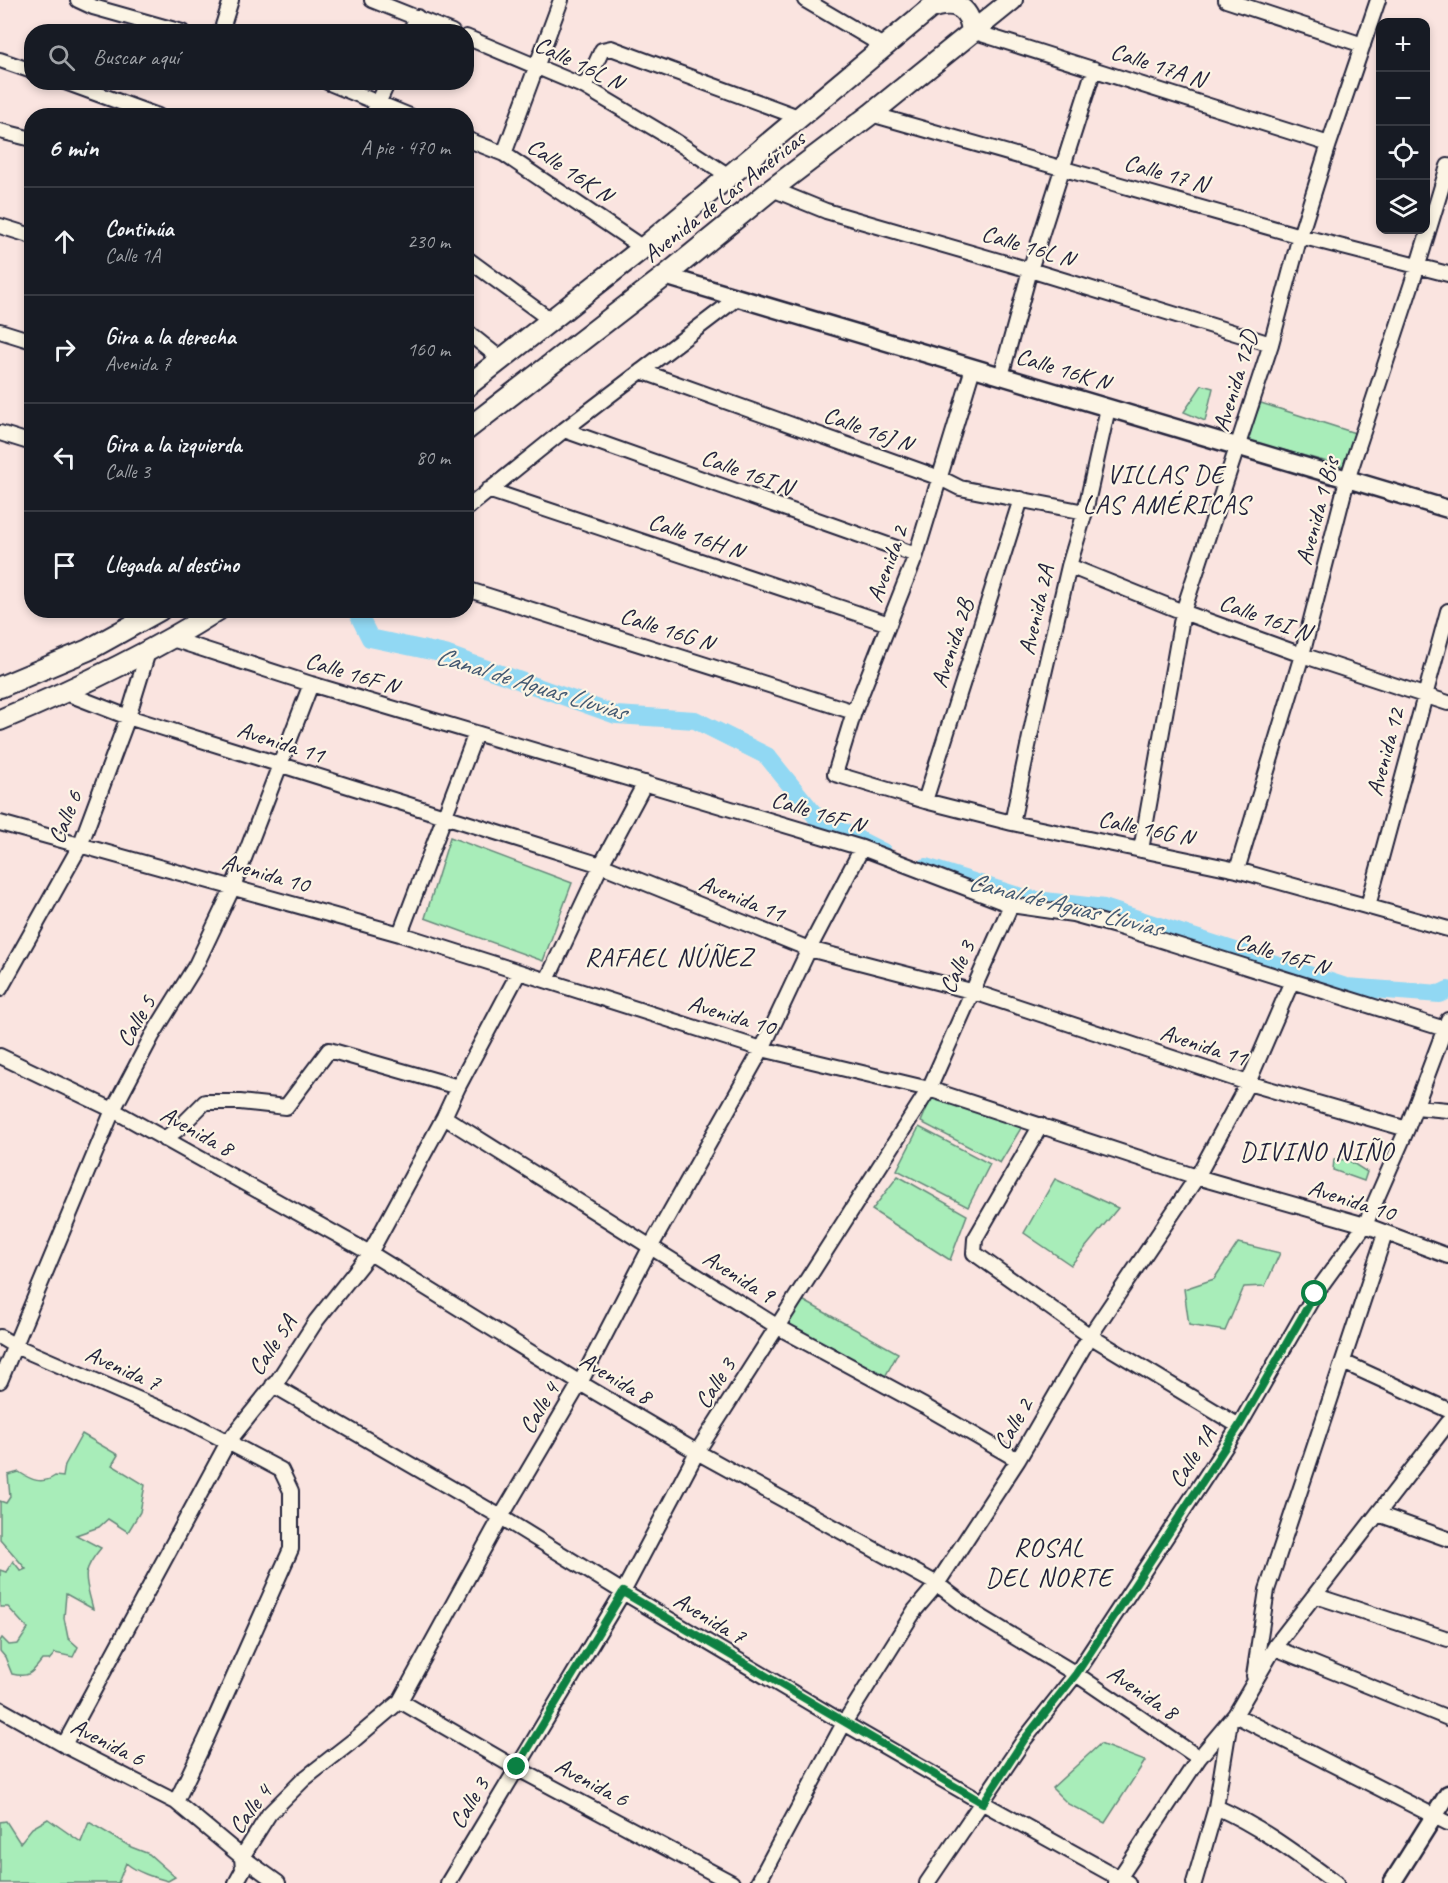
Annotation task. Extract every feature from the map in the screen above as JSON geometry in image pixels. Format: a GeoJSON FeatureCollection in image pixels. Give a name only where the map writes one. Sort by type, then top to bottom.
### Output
{"type":"FeatureCollection","features":[{"type":"Feature","properties":{"kind":"main road","name":"Avenida de Las Américas"},"geometry":{"type":"LineString","coordinates":[[474,424],[871,114],[1012,0]]}},
{"type":"Feature","properties":{"kind":"main road"},"geometry":{"type":"LineString","coordinates":[[936,4],[954,3],[964,9],[971,19],[972,31]]}},
{"type":"Feature","properties":{"kind":"main road","name":"Avenida de Las Américas"},"geometry":{"type":"LineString","coordinates":[[474,381],[643,248],[936,4]]}},
{"type":"Feature","properties":{"kind":"main road"},"geometry":{"type":"LineString","coordinates":[[0,687],[88,650],[146,618]]}},
{"type":"Feature","properties":{"kind":"main road"},"geometry":{"type":"LineString","coordinates":[[0,720],[66,693],[148,652],[205,618]]}},
{"type":"Feature","properties":{"kind":"street"},"geometry":{"type":"LineString","coordinates":[[78,0],[93,7],[154,24]]}},
{"type":"Feature","properties":{"kind":"street"},"geometry":{"type":"LineString","coordinates":[[224,24],[231,0]]}},
{"type":"Feature","properties":{"kind":"street"},"geometry":{"type":"LineString","coordinates":[[372,0],[433,24]]}},
{"type":"Feature","properties":{"kind":"street"},"geometry":{"type":"LineString","coordinates":[[504,154],[561,0]]}},
{"type":"Feature","properties":{"kind":"street"},"geometry":{"type":"LineString","coordinates":[[805,0],[885,47]]}},
{"type":"Feature","properties":{"kind":"street"},"geometry":{"type":"LineString","coordinates":[[1226,0],[1363,45]]}},
{"type":"Feature","properties":{"kind":"street","name":"Avenida 12D"},"geometry":{"type":"LineString","coordinates":[[1141,850],[1183,612],[1271,344],[1300,236],[1329,144],[1378,0]]}},
{"type":"Feature","properties":{"kind":"street"},"geometry":{"type":"LineString","coordinates":[[414,24],[417,17]]}},
{"type":"Feature","properties":{"kind":"street","name":"Calle 17A N"},"geometry":{"type":"LineString","coordinates":[[972,31],[1329,144]]}},
{"type":"Feature","properties":{"kind":"street","name":"Calle 16L N"},"geometry":{"type":"LineString","coordinates":[[474,40],[585,87],[669,136],[729,176]]}},
{"type":"Feature","properties":{"kind":"street"},"geometry":{"type":"LineString","coordinates":[[585,87],[602,51],[611,48],[801,118]]}},
{"type":"Feature","properties":{"kind":"street"},"geometry":{"type":"LineString","coordinates":[[0,60],[24,68]]}},
{"type":"Feature","properties":{"kind":"street"},"geometry":{"type":"LineString","coordinates":[[1001,376],[1030,270],[1094,69]]}},
{"type":"Feature","properties":{"kind":"street"},"geometry":{"type":"LineString","coordinates":[[87,90],[136,108]]}},
{"type":"Feature","properties":{"kind":"street"},"geometry":{"type":"LineString","coordinates":[[346,90],[390,108]]}},
{"type":"Feature","properties":{"kind":"street"},"geometry":{"type":"LineString","coordinates":[[376,108],[384,90]]}},
{"type":"Feature","properties":{"kind":"street","name":"Calle 17 N"},"geometry":{"type":"LineString","coordinates":[[871,114],[1064,167],[1300,236],[1448,274]]}},
{"type":"Feature","properties":{"kind":"street"},"geometry":{"type":"LineString","coordinates":[[0,131],[24,138]]}},
{"type":"Feature","properties":{"kind":"street","name":"Calle 16K N"},"geometry":{"type":"LineString","coordinates":[[474,142],[504,154],[643,248]]}},
{"type":"Feature","properties":{"kind":"street","name":"Avenida 1 Bis"},"geometry":{"type":"LineString","coordinates":[[1237,870],[1302,655],[1347,480],[1418,266],[1448,166]]}},
{"type":"Feature","properties":{"kind":"street","name":"Calle 16L N"},"geometry":{"type":"LineString","coordinates":[[772,189],[826,211],[1030,270],[1271,344]]}},
{"type":"Feature","properties":{"kind":"street"},"geometry":{"type":"LineString","coordinates":[[0,226],[24,234]]}},
{"type":"Feature","properties":{"kind":"street"},"geometry":{"type":"LineString","coordinates":[[474,264],[552,321]]}},
{"type":"Feature","properties":{"kind":"street","name":"Calle 16K N"},"geometry":{"type":"LineString","coordinates":[[665,276],[1448,509]]}},
{"type":"Feature","properties":{"kind":"street"},"geometry":{"type":"LineString","coordinates":[[474,501],[737,298]]}},
{"type":"Feature","properties":{"kind":"street"},"geometry":{"type":"LineString","coordinates":[[0,332],[24,340]]}},
{"type":"Feature","properties":{"kind":"street"},"geometry":{"type":"LineString","coordinates":[[474,337],[502,360]]}},
{"type":"Feature","properties":{"kind":"street","name":"Avenida 2"},"geometry":{"type":"LineString","coordinates":[[835,774],[854,712],[916,555],[973,368]]}},
{"type":"Feature","properties":{"kind":"street","name":"Calle 16J N"},"geometry":{"type":"LineString","coordinates":[[641,372],[940,478],[960,488],[1085,512]]}},
{"type":"Feature","properties":{"kind":"street","name":"Avenida 2A"},"geometry":{"type":"LineString","coordinates":[[1012,823],[1069,566],[1085,512],[1108,408]]}},
{"type":"Feature","properties":{"kind":"street","name":"Calle 16I N"},"geometry":{"type":"LineString","coordinates":[[564,430],[916,555]]}},
{"type":"Feature","properties":{"kind":"street"},"geometry":{"type":"LineString","coordinates":[[0,433],[24,440]]}},
{"type":"Feature","properties":{"kind":"street","name":"Calle 16H N"},"geometry":{"type":"LineString","coordinates":[[488,490],[889,624]]}},
{"type":"Feature","properties":{"kind":"street","name":"Avenida 2B"},"geometry":{"type":"LineString","coordinates":[[925,801],[1021,499]]}},
{"type":"Feature","properties":{"kind":"street","name":"Calle 16I N"},"geometry":{"type":"LineString","coordinates":[[1069,566],[1183,612],[1448,704]]}},
{"type":"Feature","properties":{"kind":"street","name":"Calle 16G N"},"geometry":{"type":"LineString","coordinates":[[474,592],[854,712]]}},
{"type":"Feature","properties":{"kind":"street","name":"Avenida 12"},"geometry":{"type":"LineString","coordinates":[[1368,906],[1448,611]]}},
{"type":"Feature","properties":{"kind":"street","name":"Calle 16F N"},"geometry":{"type":"LineString","coordinates":[[172,639],[311,684],[862,848],[1011,904],[1073,914],[1116,926],[1447,1026]]}},
{"type":"Feature","properties":{"kind":"street","name":"Calle 6"},"geometry":{"type":"LineString","coordinates":[[0,989],[80,846],[128,717],[148,652]]}},
{"type":"Feature","properties":{"kind":"street","name":"Calle 5"},"geometry":{"type":"LineString","coordinates":[[0,1382],[113,1110],[152,1036],[196,965],[233,887],[311,684]]}},
{"type":"Feature","properties":{"kind":"street","name":"Avenida 11"},"geometry":{"type":"LineString","coordinates":[[66,693],[128,717],[601,866],[809,949],[971,992],[1248,1083],[1407,1129]]}},
{"type":"Feature","properties":{"kind":"street"},"geometry":{"type":"LineString","coordinates":[[400,934],[476,733]]}},
{"type":"Feature","properties":{"kind":"street","name":"Calle 16G N"},"geometry":{"type":"LineString","coordinates":[[835,774],[925,801],[1012,823],[1237,870],[1448,929]]}},
{"type":"Feature","properties":{"kind":"street"},"geometry":{"type":"LineString","coordinates":[[547,980],[601,866],[645,783]]}},
{"type":"Feature","properties":{"kind":"street","name":"Avenida 10"},"geometry":{"type":"LineString","coordinates":[[0,823],[400,934],[762,1049],[929,1089],[1197,1177],[1365,1225],[1448,1256]]}},
{"type":"Feature","properties":{"kind":"street","name":"Calle 4"},"geometry":{"type":"LineString","coordinates":[[236,1883],[243,1870],[242,1857],[269,1814],[304,1779],[400,1701],[501,1517],[580,1383],[651,1246],[762,1049],[809,949],[862,848]]}},
{"type":"Feature","properties":{"kind":"street","name":"Calle 3"},"geometry":{"type":"LineString","coordinates":[[448,1883],[623,1592],[697,1452],[929,1089],[1011,904]]}},
{"type":"Feature","properties":{"kind":"street","name":"Calle 5A"},"geometry":{"type":"LineString","coordinates":[[64,1745],[228,1442],[273,1385],[316,1321],[370,1253],[519,972]]}},
{"type":"Feature","properties":{"kind":"street","name":"Calle 2"},"geometry":{"type":"LineString","coordinates":[[758,1883],[844,1723],[915,1610],[937,1584],[1018,1460],[1090,1336],[1197,1177],[1248,1083],[1292,981]]}},
{"type":"Feature","properties":{"kind":"street","name":"Calle 1A"},"geometry":{"type":"LineString","coordinates":[[927,1883],[1024,1740],[1076,1674],[1239,1426],[1315,1294],[1365,1225],[1407,1129],[1447,1026]]}},
{"type":"Feature","properties":{"kind":"street"},"geometry":{"type":"LineString","coordinates":[[164,1139],[206,1102],[240,1102],[286,1107],[329,1050],[458,1087]]}},
{"type":"Feature","properties":{"kind":"street","name":"Avenida 8"},"geometry":{"type":"LineString","coordinates":[[0,1056],[113,1110],[370,1253],[580,1383],[697,1452],[937,1584],[978,1615],[1076,1674],[1198,1758]]}},
{"type":"Feature","properties":{"kind":"street"},"geometry":{"type":"LineString","coordinates":[[1416,1107],[1448,1110]]}},
{"type":"Feature","properties":{"kind":"street","name":"Avenida 9"},"geometry":{"type":"LineString","coordinates":[[444,1117],[778,1327],[1018,1460]]}},
{"type":"Feature","properties":{"kind":"street"},"geometry":{"type":"LineString","coordinates":[[1041,1125],[975,1239],[974,1253],[1090,1336],[1239,1426]]}},
{"type":"Feature","properties":{"kind":"street"},"geometry":{"type":"LineString","coordinates":[[1253,1684],[1267,1590],[1385,1234]]}},
{"type":"Feature","properties":{"kind":"street","name":"Avenida 7"},"geometry":{"type":"LineString","coordinates":[[0,1337],[15,1346],[186,1420],[281,1470],[291,1491],[291,1549],[217,1717],[176,1802]]}},
{"type":"Feature","properties":{"kind":"street"},"geometry":{"type":"LineString","coordinates":[[1343,1362],[1448,1410]]}},
{"type":"Feature","properties":{"kind":"street","name":"Avenida 7"},"geometry":{"type":"LineString","coordinates":[[273,1385],[501,1517],[844,1723],[1121,1881]]}},
{"type":"Feature","properties":{"kind":"street"},"geometry":{"type":"LineString","coordinates":[[1121,1881],[1198,1758],[1232,1718],[1275,1648],[1448,1423]]}},
{"type":"Feature","properties":{"kind":"street"},"geometry":{"type":"LineString","coordinates":[[1378,1514],[1448,1539]]}},
{"type":"Feature","properties":{"kind":"street"},"geometry":{"type":"LineString","coordinates":[[1316,1596],[1448,1639]]}},
{"type":"Feature","properties":{"kind":"street"},"geometry":{"type":"LineString","coordinates":[[1275,1648],[1448,1718]]}},
{"type":"Feature","properties":{"kind":"street","name":"Avenida 6"},"geometry":{"type":"LineString","coordinates":[[400,1701],[732,1883]]}},
{"type":"Feature","properties":{"kind":"street","name":"Avenida 6"},"geometry":{"type":"LineString","coordinates":[[0,1709],[64,1745],[176,1802],[242,1857],[278,1883]]}},
{"type":"Feature","properties":{"kind":"street"},"geometry":{"type":"LineString","coordinates":[[1194,1883],[1216,1807],[1232,1718]]}},
{"type":"Feature","properties":{"kind":"street"},"geometry":{"type":"LineString","coordinates":[[1232,1718],[1442,1820]]}},
{"type":"Feature","properties":{"kind":"street"},"geometry":{"type":"LineString","coordinates":[[1392,1883],[1442,1820],[1448,1794]]}},
{"type":"Feature","properties":{"kind":"street"},"geometry":{"type":"LineString","coordinates":[[1216,1807],[1247,1821],[1276,1839],[1336,1883]]}},
{"type":"Feature","properties":{"kind":"green space"},"geometry":{"type":"Polygon","coordinates":[[[1202,385],[1213,388],[1205,421],[1184,412],[1202,385]]]}},
{"type":"Feature","properties":{"kind":"green space"},"geometry":{"type":"Polygon","coordinates":[[[1261,403],[1355,433],[1343,466],[1245,440],[1261,403]]]}},
{"type":"Feature","properties":{"kind":"green space"},"geometry":{"type":"Polygon","coordinates":[[[450,837],[572,883],[543,961],[425,918],[450,837]]]}},
{"type":"Feature","properties":{"kind":"green space"},"geometry":{"type":"Polygon","coordinates":[[[932,1096],[1023,1125],[1000,1163],[921,1122],[932,1096]]]}},
{"type":"Feature","properties":{"kind":"green space"},"geometry":{"type":"Polygon","coordinates":[[[919,1127],[990,1164],[968,1207],[897,1170],[919,1127]]]}},
{"type":"Feature","properties":{"kind":"green space"},"geometry":{"type":"Polygon","coordinates":[[[1334,1159],[1348,1160],[1367,1172],[1364,1181],[1333,1170],[1334,1159]]]}},
{"type":"Feature","properties":{"kind":"green space"},"geometry":{"type":"Polygon","coordinates":[[[898,1176],[967,1215],[950,1260],[872,1210],[898,1176]]]}},
{"type":"Feature","properties":{"kind":"green space"},"geometry":{"type":"Polygon","coordinates":[[[1055,1179],[1118,1208],[1071,1265],[1024,1233],[1055,1179]]]}},
{"type":"Feature","properties":{"kind":"green space"},"geometry":{"type":"Polygon","coordinates":[[[1238,1243],[1280,1253],[1265,1286],[1244,1287],[1225,1331],[1189,1325],[1184,1289],[1214,1279],[1238,1243]]]}},
{"type":"Feature","properties":{"kind":"green space"},"geometry":{"type":"Polygon","coordinates":[[[797,1297],[898,1353],[882,1382],[781,1326],[797,1297]]]}},
{"type":"Feature","properties":{"kind":"green space"},"geometry":{"type":"Polygon","coordinates":[[[82,1434],[118,1455],[112,1465],[145,1485],[140,1512],[128,1532],[108,1519],[99,1527],[76,1535],[101,1548],[89,1564],[86,1577],[93,1609],[66,1594],[64,1618],[68,1638],[78,1647],[73,1657],[55,1653],[49,1660],[42,1660],[26,1675],[12,1674],[0,1651],[0,1641],[2,1638],[9,1645],[18,1644],[28,1629],[8,1607],[0,1607],[0,1570],[6,1572],[13,1561],[21,1571],[26,1569],[0,1539],[0,1501],[6,1503],[10,1497],[8,1475],[19,1472],[41,1481],[55,1476],[63,1477],[65,1465],[82,1434]]]}},
{"type":"Feature","properties":{"kind":"green space"},"geometry":{"type":"Polygon","coordinates":[[[1100,1744],[1145,1761],[1105,1823],[1068,1804],[1052,1788],[1100,1744]]]}},
{"type":"Feature","properties":{"kind":"green space"},"geometry":{"type":"Polygon","coordinates":[[[48,1819],[81,1842],[89,1822],[131,1847],[149,1854],[175,1877],[168,1881],[157,1878],[126,1863],[118,1883],[0,1883],[0,1822],[6,1821],[20,1843],[32,1828],[48,1819]]]}},
{"type":"Feature","properties":{"kind":"waterway","name":"Canal de Aguas Lluvias"},"geometry":{"type":"LineString","coordinates":[[360,618],[370,638],[445,654],[616,715],[695,720],[767,756],[818,819],[883,852]]}},
{"type":"Feature","properties":{"kind":"waterway","name":"Canal de Aguas Lluvias"},"geometry":{"type":"LineString","coordinates":[[926,867],[1028,899],[1104,908],[1346,987],[1440,994],[1448,990]]}},
{"type":"Feature","properties":{"kind":"district","name":"VILLAS DE LAS AMÉRICAS"},"geometry":{"type":"Point","coordinates":[1166,489]}},
{"type":"Feature","properties":{"kind":"district","name":"RAFAEL NÚÑEZ"},"geometry":{"type":"Point","coordinates":[669,957]}},
{"type":"Feature","properties":{"kind":"district","name":"DIVINO NIÑO"},"geometry":{"type":"Point","coordinates":[1317,1151]}},
{"type":"Feature","properties":{"kind":"district","name":"ROSAL DEL NORTE"},"geometry":{"type":"Point","coordinates":[1049,1562]}},
{"type":"Feature","properties":{"kind":"route"},"geometry":{"type":"LineString","coordinates":[[517,1767],[623,1592],[983,1803],[1024,1740],[1076,1674],[1239,1426],[1315,1294]]}}]}
